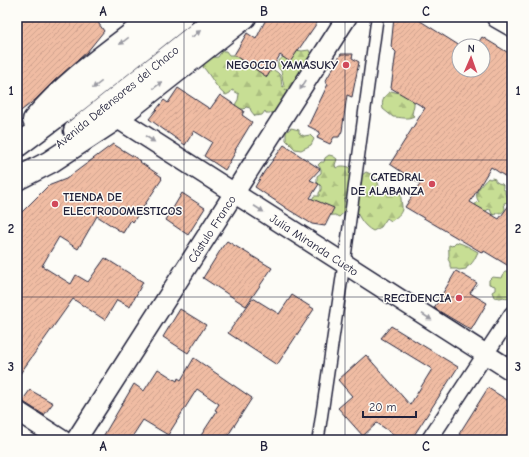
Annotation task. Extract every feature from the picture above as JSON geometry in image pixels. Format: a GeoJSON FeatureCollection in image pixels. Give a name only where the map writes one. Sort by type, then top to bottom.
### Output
{"type":"FeatureCollection","features":[{"type":"Feature","properties":{"kind":"highway"},"geometry":{"type":"LineString","coordinates":[[17,142],[46,106],[74,79],[154,17]]}},
{"type":"Feature","properties":{"kind":"highway","name":"Avenida Defensores del Chaco"},"geometry":{"type":"LineString","coordinates":[[17,146],[73,104],[182,17]]}},
{"type":"Feature","properties":{"kind":"highway","name":"Avenida Defensores del Chaco"},"geometry":{"type":"LineString","coordinates":[[17,178],[218,17]]}},
{"type":"Feature","properties":{"kind":"highway"},"geometry":{"type":"LineString","coordinates":[[17,178],[50,162],[117,118],[245,17]]}},
{"type":"Feature","properties":{"kind":"highway"},"geometry":{"type":"LineString","coordinates":[[498,17],[512,25]]}},
{"type":"Feature","properties":{"kind":"street","name":"Cástulo Franco"},"geometry":{"type":"LineString","coordinates":[[76,440],[347,17]]}},
{"type":"Feature","properties":{"kind":"street"},"geometry":{"type":"LineString","coordinates":[[318,440],[344,264],[377,19],[376,17]]}},
{"type":"Feature","properties":{"kind":"street","name":"Julia Miranda Cueto"},"geometry":{"type":"LineString","coordinates":[[117,118],[512,371]]}},
{"type":"Feature","properties":{"kind":"street"},"geometry":{"type":"LineString","coordinates":[[429,440],[512,314]]}},
{"type":"Feature","properties":{"kind":"street"},"geometry":{"type":"LineString","coordinates":[[17,411],[62,440]]}},
{"type":"Feature","properties":{"kind":"green space"},"geometry":{"type":"Polygon","coordinates":[[[296,50],[309,50],[311,55],[292,92],[285,89],[288,94],[277,113],[266,113],[265,111],[262,115],[255,116],[250,108],[246,107],[244,109],[237,109],[235,107],[239,94],[232,90],[226,95],[223,93],[203,67],[206,60],[218,57],[222,51],[226,51],[229,55],[240,56],[243,64],[249,62],[277,72],[281,77],[282,86],[284,87],[278,64],[281,58],[296,50]]]}},
{"type":"Feature","properties":{"kind":"green space"},"geometry":{"type":"Polygon","coordinates":[[[391,91],[399,93],[402,91],[414,97],[412,114],[414,116],[406,118],[393,117],[383,109],[382,103],[391,91]]]}},
{"type":"Feature","properties":{"kind":"green space"},"geometry":{"type":"Polygon","coordinates":[[[291,128],[299,130],[299,133],[304,136],[310,135],[314,139],[311,145],[301,150],[295,149],[286,140],[286,132],[291,128]]]}},
{"type":"Feature","properties":{"kind":"green space"},"geometry":{"type":"Polygon","coordinates":[[[329,155],[337,159],[335,165],[336,168],[341,166],[349,167],[351,172],[348,197],[344,200],[350,204],[350,207],[339,217],[335,215],[322,216],[309,205],[314,196],[319,196],[321,190],[321,186],[317,182],[317,176],[321,173],[321,169],[318,165],[321,162],[324,162],[325,158],[329,155]]]}},
{"type":"Feature","properties":{"kind":"green space"},"geometry":{"type":"Polygon","coordinates":[[[366,172],[375,177],[379,184],[381,193],[389,187],[397,188],[401,193],[402,208],[400,214],[391,221],[387,218],[381,227],[373,231],[366,226],[361,219],[355,203],[359,180],[366,172]]]}},
{"type":"Feature","properties":{"kind":"green space"},"geometry":{"type":"Polygon","coordinates":[[[488,178],[495,179],[495,181],[502,184],[507,196],[508,202],[504,203],[505,209],[502,212],[496,213],[495,215],[492,214],[490,209],[481,211],[475,208],[476,203],[479,202],[477,192],[488,178]]]}},
{"type":"Feature","properties":{"kind":"green space"},"geometry":{"type":"Polygon","coordinates":[[[456,242],[478,252],[472,263],[466,269],[451,269],[448,259],[449,245],[452,246],[456,242]]]}},
{"type":"Feature","properties":{"kind":"green space"},"geometry":{"type":"Polygon","coordinates":[[[510,271],[512,274],[512,282],[510,283],[512,286],[511,295],[507,299],[504,297],[494,297],[492,292],[495,290],[495,286],[489,284],[489,280],[492,277],[502,278],[504,273],[510,271]]]}},
{"type":"Feature","properties":{"kind":"building"},"geometry":{"type":"Polygon","coordinates":[[[24,17],[94,17],[104,31],[87,52],[35,100],[17,114],[17,22],[24,17]]]}},
{"type":"Feature","properties":{"kind":"building"},"geometry":{"type":"Polygon","coordinates":[[[267,17],[321,17],[290,62],[280,55],[267,77],[234,55],[247,33],[256,39],[267,17]]]}},
{"type":"Feature","properties":{"kind":"building"},"geometry":{"type":"Polygon","coordinates":[[[394,17],[414,17],[451,40],[451,78],[491,78],[491,42],[512,55],[512,181],[491,167],[470,202],[499,219],[512,201],[512,268],[484,251],[483,253],[405,207],[420,184],[390,164],[425,108],[391,88],[396,52],[391,47],[394,17]]]}},
{"type":"Feature","properties":{"kind":"building"},"geometry":{"type":"Polygon","coordinates":[[[341,54],[353,54],[352,58],[359,62],[352,97],[347,95],[342,131],[339,137],[334,137],[330,144],[317,138],[320,132],[308,126],[328,84],[325,82],[341,54]]]}},
{"type":"Feature","properties":{"kind":"building"},"geometry":{"type":"Polygon","coordinates":[[[178,88],[210,109],[220,95],[244,111],[242,115],[252,122],[225,170],[204,156],[212,142],[194,131],[185,145],[149,119],[164,100],[168,103],[178,88]]]}},
{"type":"Feature","properties":{"kind":"building"},"geometry":{"type":"Polygon","coordinates":[[[113,144],[141,161],[140,162],[162,177],[162,179],[133,222],[131,220],[123,233],[97,216],[78,249],[59,237],[42,266],[71,284],[76,275],[88,282],[105,258],[143,282],[130,307],[117,300],[105,320],[73,299],[17,378],[17,217],[48,186],[66,179],[113,144]]]}},
{"type":"Feature","properties":{"kind":"building"},"geometry":{"type":"Polygon","coordinates":[[[284,145],[320,169],[310,180],[319,184],[310,198],[334,208],[325,226],[312,224],[255,187],[284,145]]]}},
{"type":"Feature","properties":{"kind":"building"},"geometry":{"type":"Polygon","coordinates":[[[182,193],[205,208],[188,235],[166,220],[182,193]]]}},
{"type":"Feature","properties":{"kind":"building"},"geometry":{"type":"Polygon","coordinates":[[[227,241],[272,268],[246,306],[203,278],[227,241]]]}},
{"type":"Feature","properties":{"kind":"building","name":"RECIDENCIA"},"geometry":{"type":"Polygon","coordinates":[[[456,271],[477,283],[470,293],[487,303],[471,330],[434,308],[456,271]]]}},
{"type":"Feature","properties":{"kind":"building"},"geometry":{"type":"Polygon","coordinates":[[[292,295],[314,309],[277,365],[228,333],[253,298],[279,314],[292,295]]]}},
{"type":"Feature","properties":{"kind":"building"},"geometry":{"type":"Polygon","coordinates":[[[180,309],[206,325],[188,353],[163,337],[180,309]]]}},
{"type":"Feature","properties":{"kind":"building"},"geometry":{"type":"Polygon","coordinates":[[[391,326],[458,367],[411,440],[402,440],[377,423],[363,436],[338,408],[352,396],[338,380],[366,355],[410,405],[432,369],[381,338],[391,326]]]}},
{"type":"Feature","properties":{"kind":"building"},"geometry":{"type":"Polygon","coordinates":[[[194,358],[252,398],[225,440],[198,440],[217,411],[215,410],[219,404],[197,389],[168,435],[143,420],[130,440],[101,440],[134,384],[144,391],[158,369],[177,381],[178,378],[181,380],[194,358]]]}},
{"type":"Feature","properties":{"kind":"building"},"geometry":{"type":"Polygon","coordinates":[[[488,388],[512,403],[512,433],[507,440],[468,440],[459,434],[488,388]]]}},
{"type":"Feature","properties":{"kind":"building"},"geometry":{"type":"Polygon","coordinates":[[[30,390],[53,403],[44,415],[22,401],[30,390]]]}},
{"type":"Feature","properties":{"kind":"place","name":"NEGOCIO YAMASUKY"},"geometry":{"type":"Point","coordinates":[346,65]}},
{"type":"Feature","properties":{"kind":"place","name":"CATEDRAL DE ALABANZA"},"geometry":{"type":"Point","coordinates":[432,184]}},
{"type":"Feature","properties":{"kind":"place","name":"TIENDA DE ELECTRODOMESTICOS"},"geometry":{"type":"Point","coordinates":[55,204]}},
{"type":"Feature","properties":{"kind":"place","name":"RECIDENCIA"},"geometry":{"type":"Point","coordinates":[459,298]}}]}
